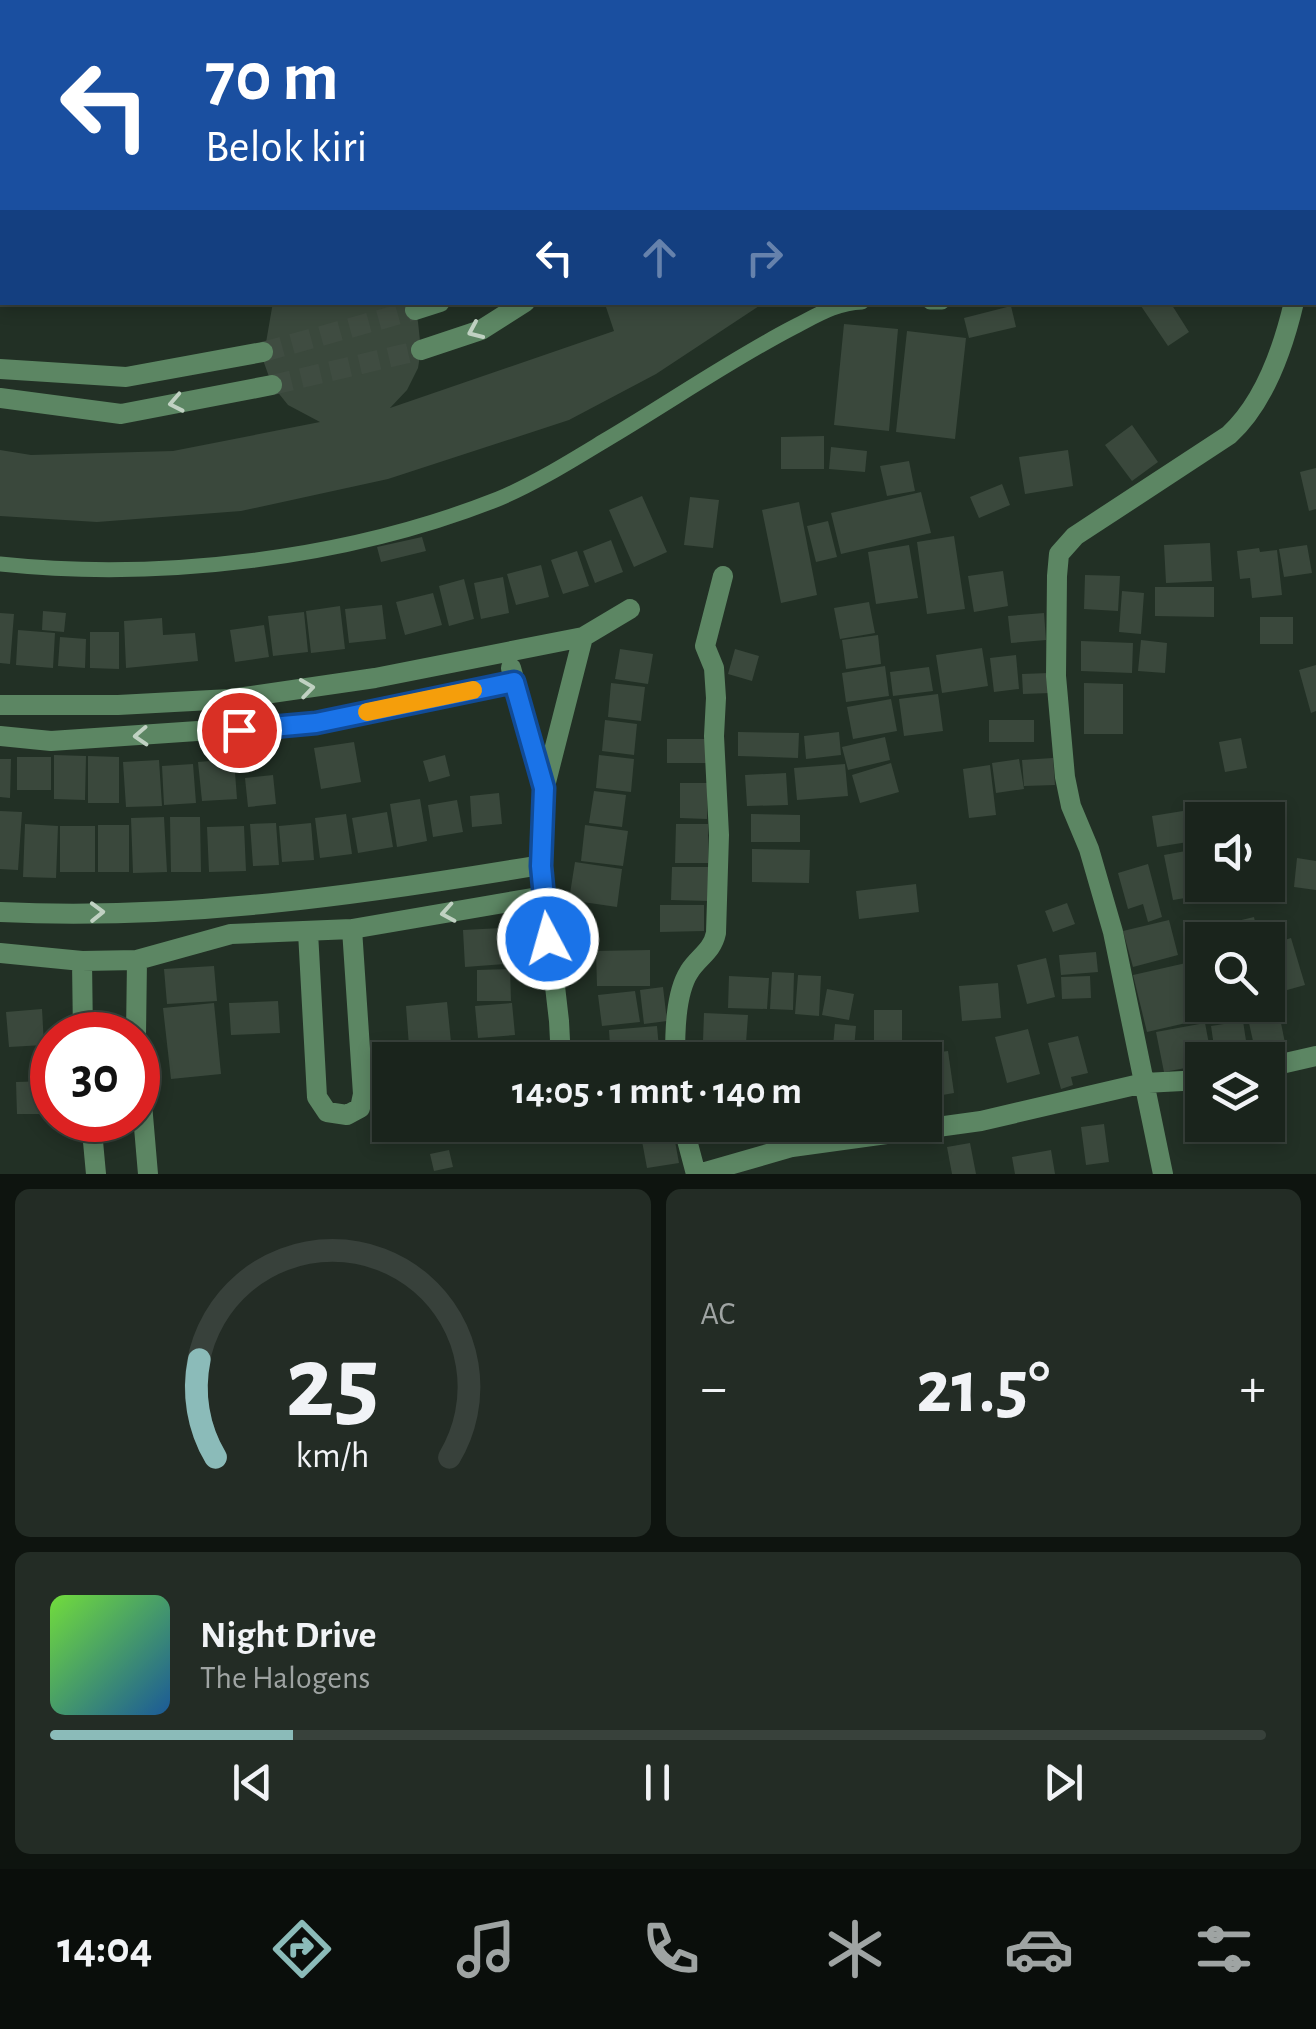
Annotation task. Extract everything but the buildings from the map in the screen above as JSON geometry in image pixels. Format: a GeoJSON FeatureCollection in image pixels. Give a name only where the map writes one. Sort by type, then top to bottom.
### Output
{"type":"FeatureCollection","features":[{"type":"Feature","properties":{"kind":"street"},"geometry":{"type":"LineString","coordinates":[[416,310],[431,305]]}},
{"type":"Feature","properties":{"kind":"street"},"geometry":{"type":"LineString","coordinates":[[421,350],[481,330],[519,305]]}},
{"type":"Feature","properties":{"kind":"street"},"geometry":{"type":"LineString","coordinates":[[1163,1174],[1113,932],[1064,776],[1054,641],[1060,554],[1075,536],[1230,436],[1266,384],[1293,305]]}},
{"type":"Feature","properties":{"kind":"street"},"geometry":{"type":"LineString","coordinates":[[0,369],[126,376],[263,352]]}},
{"type":"Feature","properties":{"kind":"street"},"geometry":{"type":"LineString","coordinates":[[0,398],[121,414],[272,385]]}},
{"type":"Feature","properties":{"kind":"street"},"geometry":{"type":"LineString","coordinates":[[676,1042],[684,980],[712,948],[716,933],[716,698],[714,668],[705,646],[723,576]]}},
{"type":"Feature","properties":{"kind":"street"},"geometry":{"type":"LineString","coordinates":[[0,705],[118,705],[230,699],[376,678],[583,637],[630,609]]}},
{"type":"Feature","properties":{"kind":"street"},"geometry":{"type":"LineString","coordinates":[[560,1042],[541,866],[544,788],[583,637]]}},
{"type":"Feature","properties":{"kind":"street"},"geometry":{"type":"LineString","coordinates":[[507,653],[544,788]]}},
{"type":"Feature","properties":{"kind":"street"},"geometry":{"type":"LineString","coordinates":[[0,736],[51,741],[316,723],[514,682]]}},
{"type":"Feature","properties":{"kind":"street"},"geometry":{"type":"LineString","coordinates":[[230,699],[239,730]]}},
{"type":"Feature","properties":{"kind":"street"},"geometry":{"type":"LineString","coordinates":[[0,912],[188,913],[410,887],[541,866]]}},
{"type":"Feature","properties":{"kind":"street"},"geometry":{"type":"LineString","coordinates":[[0,953],[82,961],[136,960],[231,934],[352,930],[544,896]]}},
{"type":"Feature","properties":{"kind":"street"},"geometry":{"type":"LineString","coordinates":[[231,934],[233,906]]}},
{"type":"Feature","properties":{"kind":"street"},"geometry":{"type":"LineString","coordinates":[[308,932],[317,1097],[327,1112],[347,1115],[360,1108],[363,1094],[352,930]]}},
{"type":"Feature","properties":{"kind":"street"},"geometry":{"type":"LineString","coordinates":[[136,960],[136,1012]]}},
{"type":"Feature","properties":{"kind":"street"},"geometry":{"type":"LineString","coordinates":[[82,961],[83,1012]]}},
{"type":"Feature","properties":{"kind":"street"},"geometry":{"type":"LineString","coordinates":[[1285,1063],[1316,1056]]}},
{"type":"Feature","properties":{"kind":"street"},"geometry":{"type":"LineString","coordinates":[[688,1142],[697,1174],[792,1147],[981,1120],[1144,1083],[1185,1081]]}},
{"type":"Feature","properties":{"kind":"street"},"geometry":{"type":"LineString","coordinates":[[93,1142],[96,1174]]}},
{"type":"Feature","properties":{"kind":"street"},"geometry":{"type":"LineString","coordinates":[[145,1142],[148,1174]]}},
{"type":"Feature","properties":{"kind":"lane"},"geometry":{"type":"LineString","coordinates":[[0,564],[57,570],[200,567],[378,539],[500,498],[602,442],[758,346],[838,305]]}},
{"type":"Feature","properties":{"kind":"tunnel"},"geometry":{"type":"LineString","coordinates":[[263,352],[415,310]]}},
{"type":"Feature","properties":{"kind":"tunnel"},"geometry":{"type":"LineString","coordinates":[[272,385],[421,350]]}},
{"type":"Feature","properties":{"kind":"slow traffic"},"geometry":{"type":"LineString","coordinates":[[367,712],[473,690]]}},
{"type":"Feature","properties":{"kind":"route"},"geometry":{"type":"LineString","coordinates":[[239,730],[316,723],[514,682],[544,788],[541,866],[548,939]]}}]}
